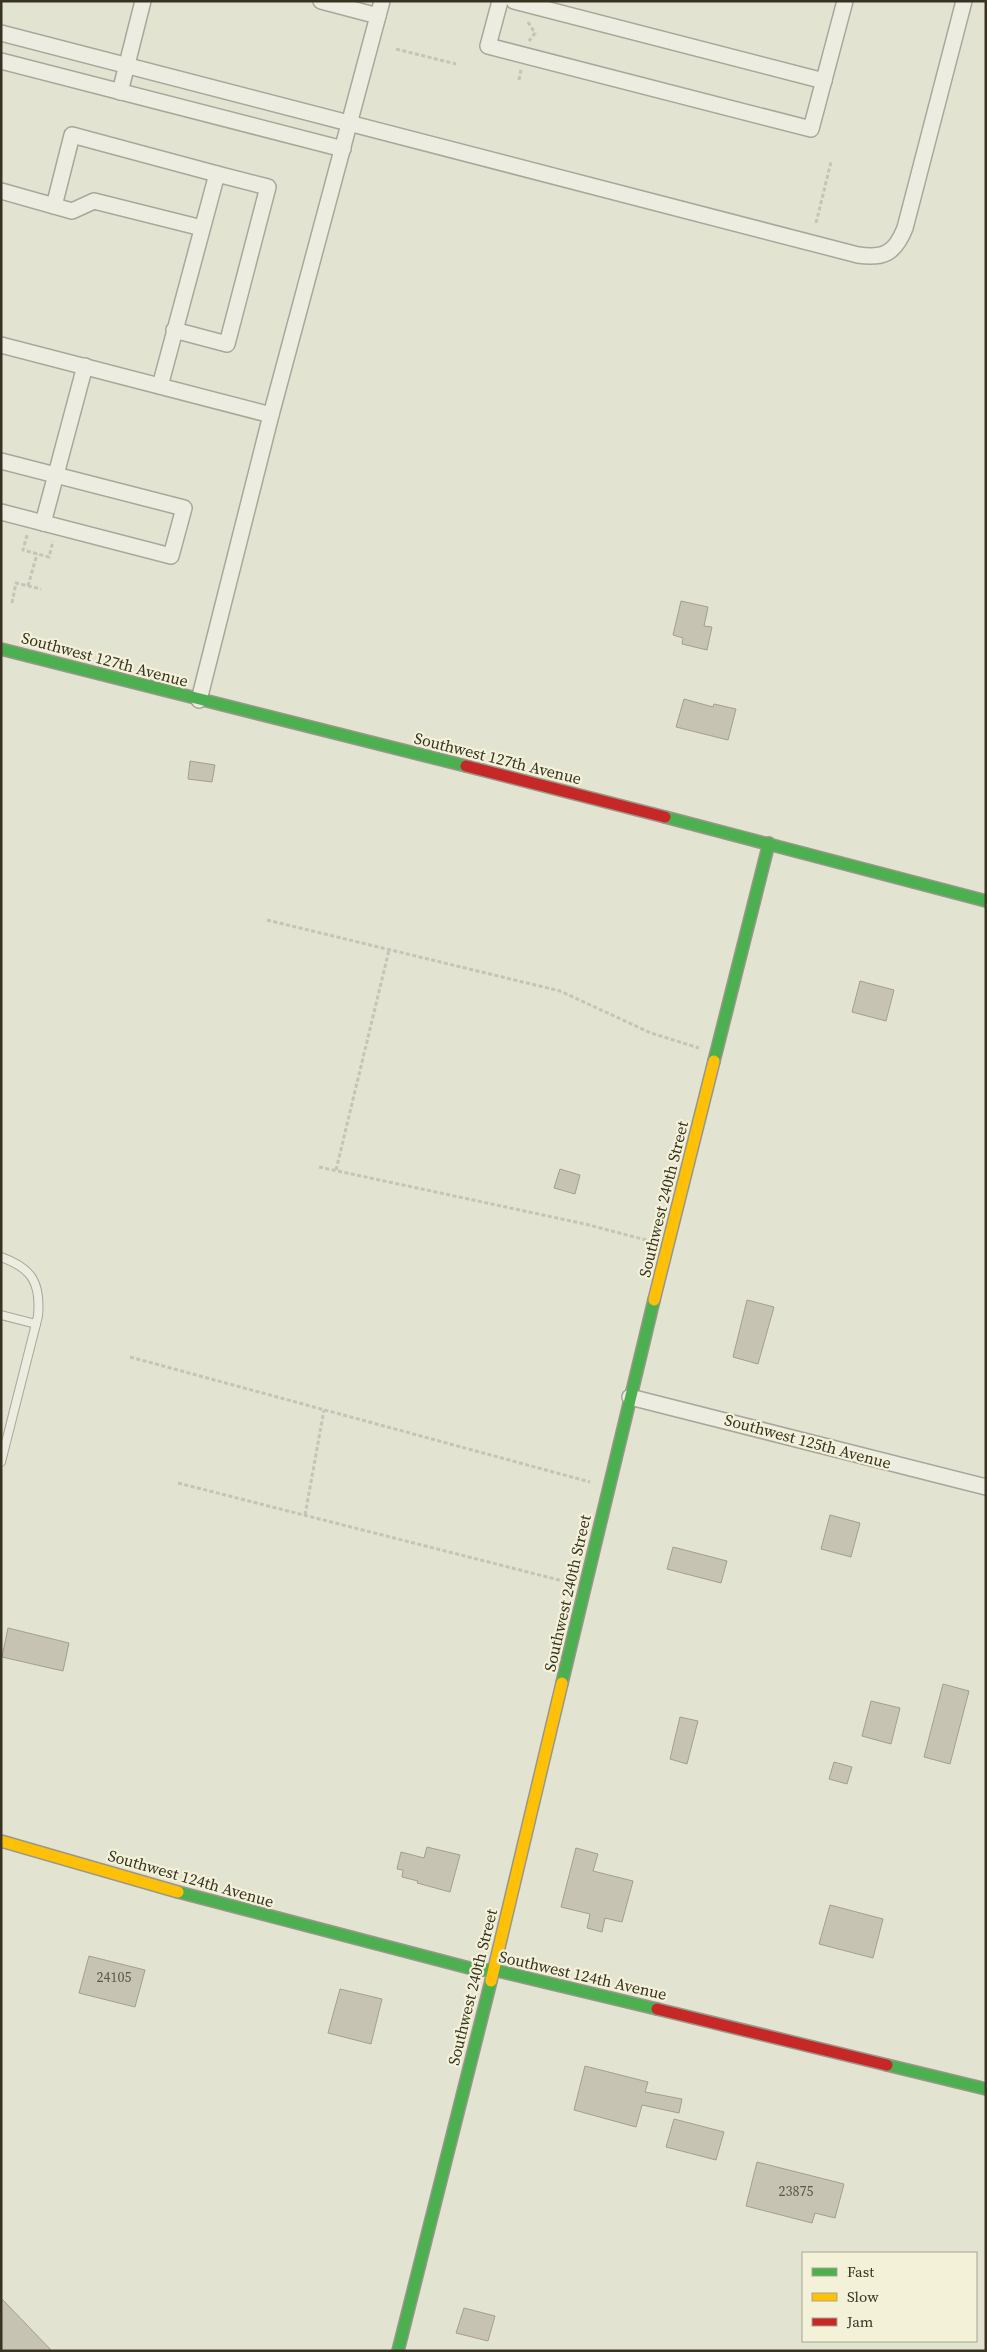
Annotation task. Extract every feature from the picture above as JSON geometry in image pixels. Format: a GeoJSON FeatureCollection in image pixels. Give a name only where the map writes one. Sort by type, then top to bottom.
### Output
{"type":"FeatureCollection","features":[{"type":"Feature","properties":{"kind":"street"},"geometry":{"type":"LineString","coordinates":[[120,92],[143,1]]}},
{"type":"Feature","properties":{"kind":"street"},"geometry":{"type":"LineString","coordinates":[[199,700],[272,415],[380,9],[321,1]]}},
{"type":"Feature","properties":{"kind":"street"},"geometry":{"type":"LineString","coordinates":[[500,1],[488,46],[811,129],[845,1]]}},
{"type":"Feature","properties":{"kind":"street"},"geometry":{"type":"LineString","coordinates":[[514,1],[552,6],[824,81]]}},
{"type":"Feature","properties":{"kind":"street"},"geometry":{"type":"LineString","coordinates":[[1,33],[858,255],[876,256],[892,250],[898,244],[905,228],[964,1]]}},
{"type":"Feature","properties":{"kind":"street"},"geometry":{"type":"LineString","coordinates":[[1,61],[343,149]]}},
{"type":"Feature","properties":{"kind":"street"},"geometry":{"type":"LineString","coordinates":[[54,206],[72,135],[268,187],[227,344],[174,330]]}},
{"type":"Feature","properties":{"kind":"street"},"geometry":{"type":"LineString","coordinates":[[160,386],[217,174]]}},
{"type":"Feature","properties":{"kind":"street"},"geometry":{"type":"LineString","coordinates":[[1,191],[72,211],[94,201],[202,228]]}},
{"type":"Feature","properties":{"kind":"street"},"geometry":{"type":"LineString","coordinates":[[1,345],[272,415]]}},
{"type":"Feature","properties":{"kind":"street"},"geometry":{"type":"LineString","coordinates":[[43,523],[85,366]]}},
{"type":"Feature","properties":{"kind":"street"},"geometry":{"type":"LineString","coordinates":[[1,461],[184,508],[171,556],[1,512]]}},
{"type":"Feature","properties":{"kind":"street","name":"Southwest 127th Avenue"},"geometry":{"type":"LineString","coordinates":[[1,649],[769,843],[986,900]]}},
{"type":"Feature","properties":{"kind":"street","name":"Southwest 240th Street"},"geometry":{"type":"LineString","coordinates":[[398,2351],[494,1970],[630,1397],[769,843]]}},
{"type":"Feature","properties":{"kind":"street","name":"Southwest 125th Avenue"},"geometry":{"type":"LineString","coordinates":[[630,1397],[986,1487]]}},
{"type":"Feature","properties":{"kind":"street","name":"Southwest 124th Avenue"},"geometry":{"type":"LineString","coordinates":[[1,1841],[222,1905],[476,1970],[494,1970],[986,2088]]}},
{"type":"Feature","properties":{"kind":"lane"},"geometry":{"type":"LineString","coordinates":[[1,1257],[19,1264],[32,1277],[38,1289],[40,1301],[36,1324],[1,1462]]}},
{"type":"Feature","properties":{"kind":"lane"},"geometry":{"type":"LineString","coordinates":[[1,1316],[36,1324]]}},
{"type":"Feature","properties":{"kind":"path"},"geometry":{"type":"LineString","coordinates":[[525,18],[535,33],[529,38],[527,46]]}},
{"type":"Feature","properties":{"kind":"path"},"geometry":{"type":"LineString","coordinates":[[396,49],[456,64]]}},
{"type":"Feature","properties":{"kind":"path"},"geometry":{"type":"LineString","coordinates":[[816,223],[831,162]]}},
{"type":"Feature","properties":{"kind":"path"},"geometry":{"type":"LineString","coordinates":[[29,529],[23,550],[37,554],[49,557],[55,536]]}},
{"type":"Feature","properties":{"kind":"path"},"geometry":{"type":"LineString","coordinates":[[28,586],[37,554]]}},
{"type":"Feature","properties":{"kind":"path"},"geometry":{"type":"LineString","coordinates":[[12,603],[16,583],[41,589]]}},
{"type":"Feature","properties":{"kind":"path"},"geometry":{"type":"LineString","coordinates":[[268,920],[560,991],[650,1033],[716,1053]]}},
{"type":"Feature","properties":{"kind":"path"},"geometry":{"type":"LineString","coordinates":[[336,1170],[389,950]]}},
{"type":"Feature","properties":{"kind":"path"},"geometry":{"type":"LineString","coordinates":[[319,1167],[585,1224],[668,1246]]}},
{"type":"Feature","properties":{"kind":"path"},"geometry":{"type":"LineString","coordinates":[[130,1357],[609,1487]]}},
{"type":"Feature","properties":{"kind":"path"},"geometry":{"type":"LineString","coordinates":[[305,1515],[324,1410]]}},
{"type":"Feature","properties":{"kind":"path"},"geometry":{"type":"LineString","coordinates":[[178,1483],[585,1586]]}},
{"type":"Feature","properties":{"kind":"building"},"geometry":{"type":"Polygon","coordinates":[[[681,601],[708,607],[704,626],[712,627],[707,650],[682,644],[683,638],[673,635],[681,601]]]}},
{"type":"Feature","properties":{"kind":"building"},"geometry":{"type":"Polygon","coordinates":[[[684,699],[713,707],[714,704],[736,709],[728,740],[676,727],[684,699]]]}},
{"type":"Feature","properties":{"kind":"building"},"geometry":{"type":"Polygon","coordinates":[[[190,761],[215,765],[212,782],[188,779],[190,761]]]}},
{"type":"Feature","properties":{"kind":"building"},"geometry":{"type":"Polygon","coordinates":[[[860,981],[894,990],[886,1021],[852,1012],[860,981]]]}},
{"type":"Feature","properties":{"kind":"building"},"geometry":{"type":"Polygon","coordinates":[[[560,1169],[580,1175],[575,1194],[554,1188],[560,1169]]]}},
{"type":"Feature","properties":{"kind":"building"},"geometry":{"type":"Polygon","coordinates":[[[747,1300],[774,1307],[758,1364],[733,1357],[747,1300]]]}},
{"type":"Feature","properties":{"kind":"building"},"geometry":{"type":"Polygon","coordinates":[[[830,1515],[860,1523],[851,1557],[821,1549],[830,1515]]]}},
{"type":"Feature","properties":{"kind":"building"},"geometry":{"type":"Polygon","coordinates":[[[673,1547],[727,1561],[721,1583],[667,1569],[673,1547]]]}},
{"type":"Feature","properties":{"kind":"building"},"geometry":{"type":"Polygon","coordinates":[[[8,1628],[69,1643],[63,1671],[2,1657],[8,1628]]]}},
{"type":"Feature","properties":{"kind":"building"},"geometry":{"type":"Polygon","coordinates":[[[943,1684],[969,1691],[950,1764],[924,1757],[943,1684]]]}},
{"type":"Feature","properties":{"kind":"building"},"geometry":{"type":"Polygon","coordinates":[[[871,1701],[900,1708],[891,1744],[862,1736],[871,1701]]]}},
{"type":"Feature","properties":{"kind":"building"},"geometry":{"type":"Polygon","coordinates":[[[680,1717],[698,1721],[687,1764],[670,1759],[680,1717]]]}},
{"type":"Feature","properties":{"kind":"building"},"geometry":{"type":"Polygon","coordinates":[[[834,1762],[852,1767],[847,1784],[829,1779],[834,1762]]]}},
{"type":"Feature","properties":{"kind":"building"},"geometry":{"type":"Polygon","coordinates":[[[427,1847],[460,1855],[450,1892],[402,1877],[403,1870],[397,1869],[401,1852],[424,1858],[427,1847]]]}},
{"type":"Feature","properties":{"kind":"building"},"geometry":{"type":"Polygon","coordinates":[[[576,1848],[598,1854],[593,1871],[633,1881],[622,1922],[605,1918],[602,1932],[587,1928],[590,1914],[561,1907],[576,1848]]]}},
{"type":"Feature","properties":{"kind":"building"},"geometry":{"type":"Polygon","coordinates":[[[830,1905],[883,1919],[873,1958],[819,1944],[830,1905]]]}},
{"type":"Feature","properties":{"kind":"building"},"geometry":{"type":"Polygon","coordinates":[[[89,1956],[145,1970],[135,2007],[79,1993],[89,1956]]]}},
{"type":"Feature","properties":{"kind":"building"},"geometry":{"type":"Polygon","coordinates":[[[340,1989],[382,1999],[371,2044],[328,2033],[340,1989]]]}},
{"type":"Feature","properties":{"kind":"building"},"geometry":{"type":"Polygon","coordinates":[[[585,2066],[648,2082],[645,2092],[682,2099],[679,2113],[642,2105],[636,2127],[574,2110],[585,2066]]]}},
{"type":"Feature","properties":{"kind":"building"},"geometry":{"type":"Polygon","coordinates":[[[674,2119],[724,2132],[716,2160],[666,2147],[674,2119]]]}},
{"type":"Feature","properties":{"kind":"building"},"geometry":{"type":"Polygon","coordinates":[[[757,2162],[844,2184],[835,2218],[815,2213],[812,2223],[746,2206],[757,2162]]]}},
{"type":"Feature","properties":{"kind":"building"},"geometry":{"type":"Polygon","coordinates":[[[1,2298],[52,2351],[1,2351],[1,2298]]]}},
{"type":"Feature","properties":{"kind":"building"},"geometry":{"type":"Polygon","coordinates":[[[464,2308],[495,2316],[488,2341],[456,2333],[464,2308]]]}},
{"type":"Feature","properties":{"kind":"traffic: fast"},"geometry":{"type":"LineString","coordinates":[[1,649],[466,766]]}},
{"type":"Feature","properties":{"kind":"traffic: fast"},"geometry":{"type":"LineString","coordinates":[[665,817],[986,901]]}},
{"type":"Feature","properties":{"kind":"traffic: fast"},"geometry":{"type":"LineString","coordinates":[[714,1061],[769,843]]}},
{"type":"Feature","properties":{"kind":"traffic: fast"},"geometry":{"type":"LineString","coordinates":[[562,1683],[654,1300]]}},
{"type":"Feature","properties":{"kind":"traffic: fast"},"geometry":{"type":"LineString","coordinates":[[178,1892],[477,1970],[494,1970],[657,2009]]}},
{"type":"Feature","properties":{"kind":"traffic: fast"},"geometry":{"type":"LineString","coordinates":[[398,2351],[491,1981]]}},
{"type":"Feature","properties":{"kind":"traffic: fast"},"geometry":{"type":"LineString","coordinates":[[887,2065],[986,2089]]}},
{"type":"Feature","properties":{"kind":"traffic: slow"},"geometry":{"type":"LineString","coordinates":[[654,1300],[714,1061]]}},
{"type":"Feature","properties":{"kind":"traffic: slow"},"geometry":{"type":"LineString","coordinates":[[491,1981],[562,1683]]}},
{"type":"Feature","properties":{"kind":"traffic: slow"},"geometry":{"type":"LineString","coordinates":[[1,1841],[178,1892]]}},
{"type":"Feature","properties":{"kind":"traffic: jam"},"geometry":{"type":"LineString","coordinates":[[466,766],[665,817]]}},
{"type":"Feature","properties":{"kind":"traffic: jam"},"geometry":{"type":"LineString","coordinates":[[657,2009],[887,2065]]}}]}
